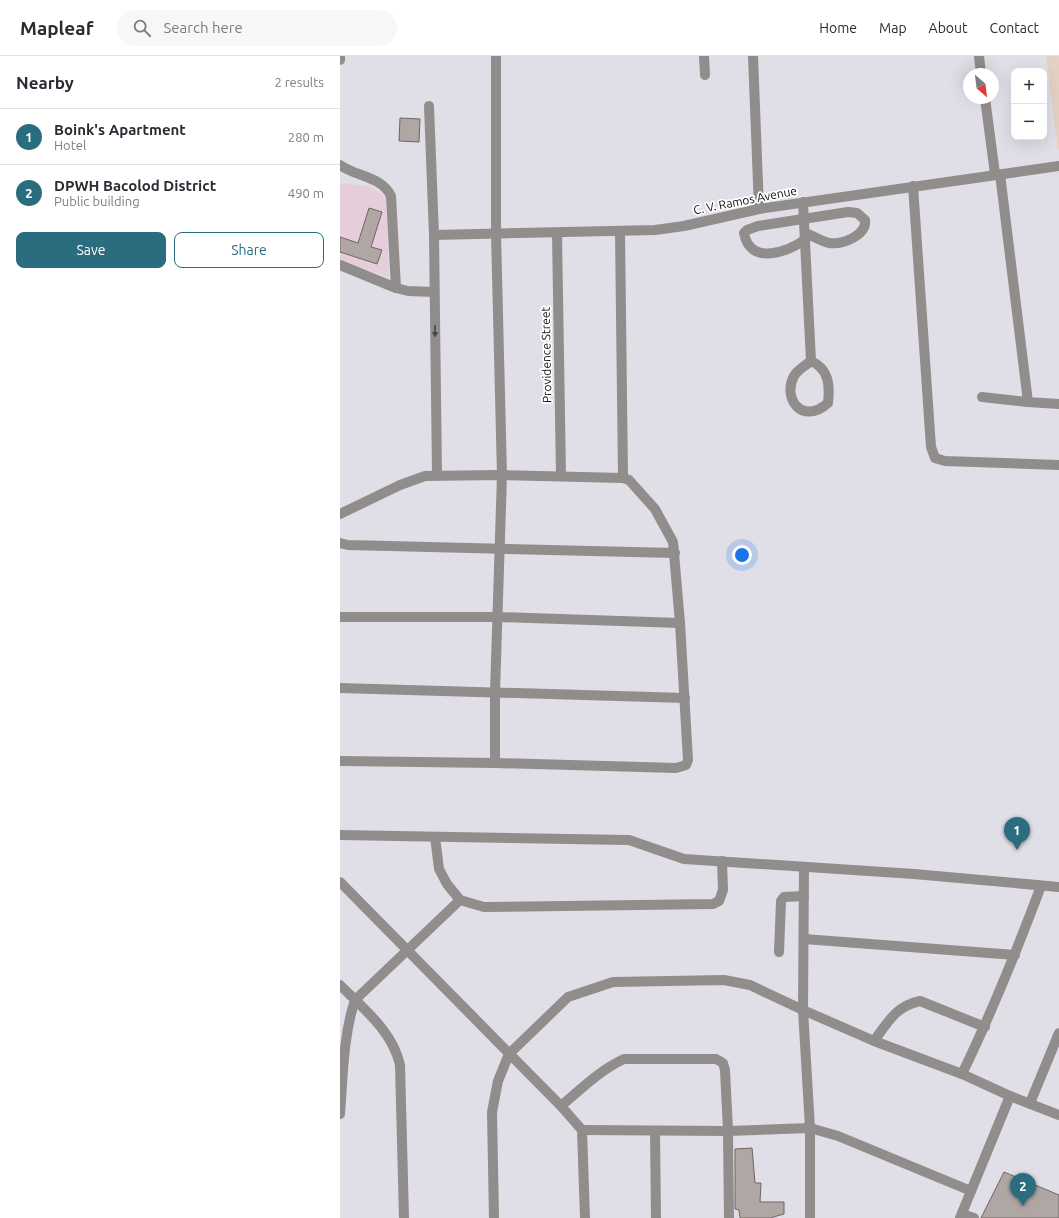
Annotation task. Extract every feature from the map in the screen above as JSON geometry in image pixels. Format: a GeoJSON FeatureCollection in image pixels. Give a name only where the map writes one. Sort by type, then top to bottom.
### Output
{"type":"FeatureCollection","features":[{"type":"Feature","properties":{"kind":"street"},"geometry":{"type":"LineString","coordinates":[[495,763],[495,692],[502,475],[496,234],[496,56]]}},
{"type":"Feature","properties":{"kind":"street"},"geometry":{"type":"LineString","coordinates":[[704,56],[705,75]]}},
{"type":"Feature","properties":{"kind":"street"},"geometry":{"type":"LineString","coordinates":[[753,56],[759,209]]}},
{"type":"Feature","properties":{"kind":"street"},"geometry":{"type":"LineString","coordinates":[[979,56],[980,68]]}},
{"type":"Feature","properties":{"kind":"street"},"geometry":{"type":"LineString","coordinates":[[986,104],[1028,402]]}},
{"type":"Feature","properties":{"kind":"street"},"geometry":{"type":"LineString","coordinates":[[429,106],[434,235],[437,474]]}},
{"type":"Feature","properties":{"kind":"street"},"geometry":{"type":"LineString","coordinates":[[340,165],[347,170],[381,183],[387,188],[391,196],[396,288]]}},
{"type":"Feature","properties":{"kind":"street","name":"C. V. Ramos Avenue"},"geometry":{"type":"LineString","coordinates":[[434,235],[557,234],[655,230],[677,227],[759,209],[1059,166]]}},
{"type":"Feature","properties":{"kind":"street"},"geometry":{"type":"LineString","coordinates":[[913,186],[931,447],[935,458],[945,461],[1059,465]]}},
{"type":"Feature","properties":{"kind":"street"},"geometry":{"type":"LineString","coordinates":[[804,202],[811,361]]}},
{"type":"Feature","properties":{"kind":"street"},"geometry":{"type":"LineString","coordinates":[[857,213],[866,220],[866,225],[858,234],[837,243],[827,242],[806,236],[789,250],[769,254],[762,253],[749,245],[745,240],[744,233],[747,230],[758,226],[805,218],[857,213]]}},
{"type":"Feature","properties":{"kind":"street"},"geometry":{"type":"LineString","coordinates":[[620,231],[623,478]]}},
{"type":"Feature","properties":{"kind":"street","name":"Providence Street"},"geometry":{"type":"LineString","coordinates":[[557,234],[561,476]]}},
{"type":"Feature","properties":{"kind":"street"},"geometry":{"type":"LineString","coordinates":[[340,265],[396,288],[434,292]]}},
{"type":"Feature","properties":{"kind":"street"},"geometry":{"type":"LineString","coordinates":[[811,361],[824,370],[829,385],[828,403],[822,408],[811,412],[803,412],[797,407],[792,399],[794,375],[811,361]]}},
{"type":"Feature","properties":{"kind":"street"},"geometry":{"type":"LineString","coordinates":[[982,397],[1059,404]]}},
{"type":"Feature","properties":{"kind":"street"},"geometry":{"type":"LineString","coordinates":[[340,514],[412,480],[437,474],[561,476],[623,478],[628,480],[655,509],[673,542],[680,624],[688,760],[686,765],[682,767],[340,761]]}},
{"type":"Feature","properties":{"kind":"street"},"geometry":{"type":"LineString","coordinates":[[340,543],[348,545],[675,553]]}},
{"type":"Feature","properties":{"kind":"street"},"geometry":{"type":"LineString","coordinates":[[340,617],[498,617],[680,624]]}},
{"type":"Feature","properties":{"kind":"street"},"geometry":{"type":"LineString","coordinates":[[340,688],[685,698]]}},
{"type":"Feature","properties":{"kind":"street"},"geometry":{"type":"LineString","coordinates":[[340,834],[629,840],[673,856],[696,860],[914,874],[1059,887]]}},
{"type":"Feature","properties":{"kind":"street"},"geometry":{"type":"LineString","coordinates":[[434,837],[438,869],[460,900],[484,907],[713,904],[720,901],[722,896],[722,861]]}},
{"type":"Feature","properties":{"kind":"street"},"geometry":{"type":"LineString","coordinates":[[804,867],[803,1010],[810,1128],[810,1218]]}},
{"type":"Feature","properties":{"kind":"street"},"geometry":{"type":"LineString","coordinates":[[340,882],[561,1106],[582,1130],[585,1218]]}},
{"type":"Feature","properties":{"kind":"street"},"geometry":{"type":"LineString","coordinates":[[962,1074],[985,1027],[1015,955],[1041,886]]}},
{"type":"Feature","properties":{"kind":"street"},"geometry":{"type":"LineString","coordinates":[[779,952],[781,900],[784,897],[804,896]]}},
{"type":"Feature","properties":{"kind":"street"},"geometry":{"type":"LineString","coordinates":[[340,1114],[347,1033],[355,1000],[460,900]]}},
{"type":"Feature","properties":{"kind":"street"},"geometry":{"type":"LineString","coordinates":[[804,939],[1015,955]]}},
{"type":"Feature","properties":{"kind":"street"},"geometry":{"type":"LineString","coordinates":[[494,1218],[492,1112],[498,1081],[509,1054],[568,997],[613,982],[631,980],[738,981],[874,1040],[962,1074],[1010,1096],[1059,1115]]}},
{"type":"Feature","properties":{"kind":"street"},"geometry":{"type":"LineString","coordinates":[[340,984],[391,1039],[397,1052],[400,1065],[404,1218]]}},
{"type":"Feature","properties":{"kind":"street"},"geometry":{"type":"LineString","coordinates":[[874,1040],[899,1009],[920,1001],[985,1027]]}},
{"type":"Feature","properties":{"kind":"street"},"geometry":{"type":"LineString","coordinates":[[1030,1103],[1059,1033]]}},
{"type":"Feature","properties":{"kind":"street"},"geometry":{"type":"LineString","coordinates":[[561,1106],[591,1079],[612,1064],[624,1059],[716,1059],[723,1063],[725,1070],[728,1130],[729,1218]]}},
{"type":"Feature","properties":{"kind":"street"},"geometry":{"type":"LineString","coordinates":[[974,1218],[961,1216],[1010,1096]]}},
{"type":"Feature","properties":{"kind":"street"},"geometry":{"type":"LineString","coordinates":[[582,1130],[654,1131],[810,1128],[838,1136],[971,1191]]}},
{"type":"Feature","properties":{"kind":"street"},"geometry":{"type":"LineString","coordinates":[[654,1131],[656,1218]]}},
{"type":"Feature","properties":{"kind":"shaded area"},"geometry":{"type":"Polygon","coordinates":[[[1046,56],[1059,56],[1059,149],[1058,149],[1046,56]]]}},
{"type":"Feature","properties":{"kind":"shaded area"},"geometry":{"type":"Polygon","coordinates":[[[340,183],[369,186],[386,197],[389,277],[340,261],[340,183]]]}},
{"type":"Feature","properties":{"kind":"building"},"geometry":{"type":"Polygon","coordinates":[[[400,118],[420,119],[419,142],[399,141],[400,118]]]}},
{"type":"Feature","properties":{"kind":"building"},"geometry":{"type":"Polygon","coordinates":[[[369,208],[382,212],[371,247],[382,250],[377,264],[340,252],[340,237],[358,243],[369,208]]]}},
{"type":"Feature","properties":{"kind":"building"},"geometry":{"type":"Polygon","coordinates":[[[752,1148],[755,1183],[761,1183],[760,1202],[784,1202],[784,1214],[770,1218],[740,1218],[739,1210],[735,1209],[735,1149],[752,1148]]]}},
{"type":"Feature","properties":{"kind":"building"},"geometry":{"type":"Polygon","coordinates":[[[1004,1172],[1059,1195],[1059,1218],[981,1218],[1004,1172]]]}},
{"type":"Feature","properties":{"kind":"place","name":"Boink's Apartment"},"geometry":{"type":"Point","coordinates":[1017,850]}},
{"type":"Feature","properties":{"kind":"place","name":"DPWH Bacolod District"},"geometry":{"type":"Point","coordinates":[1023,1206]}}]}
